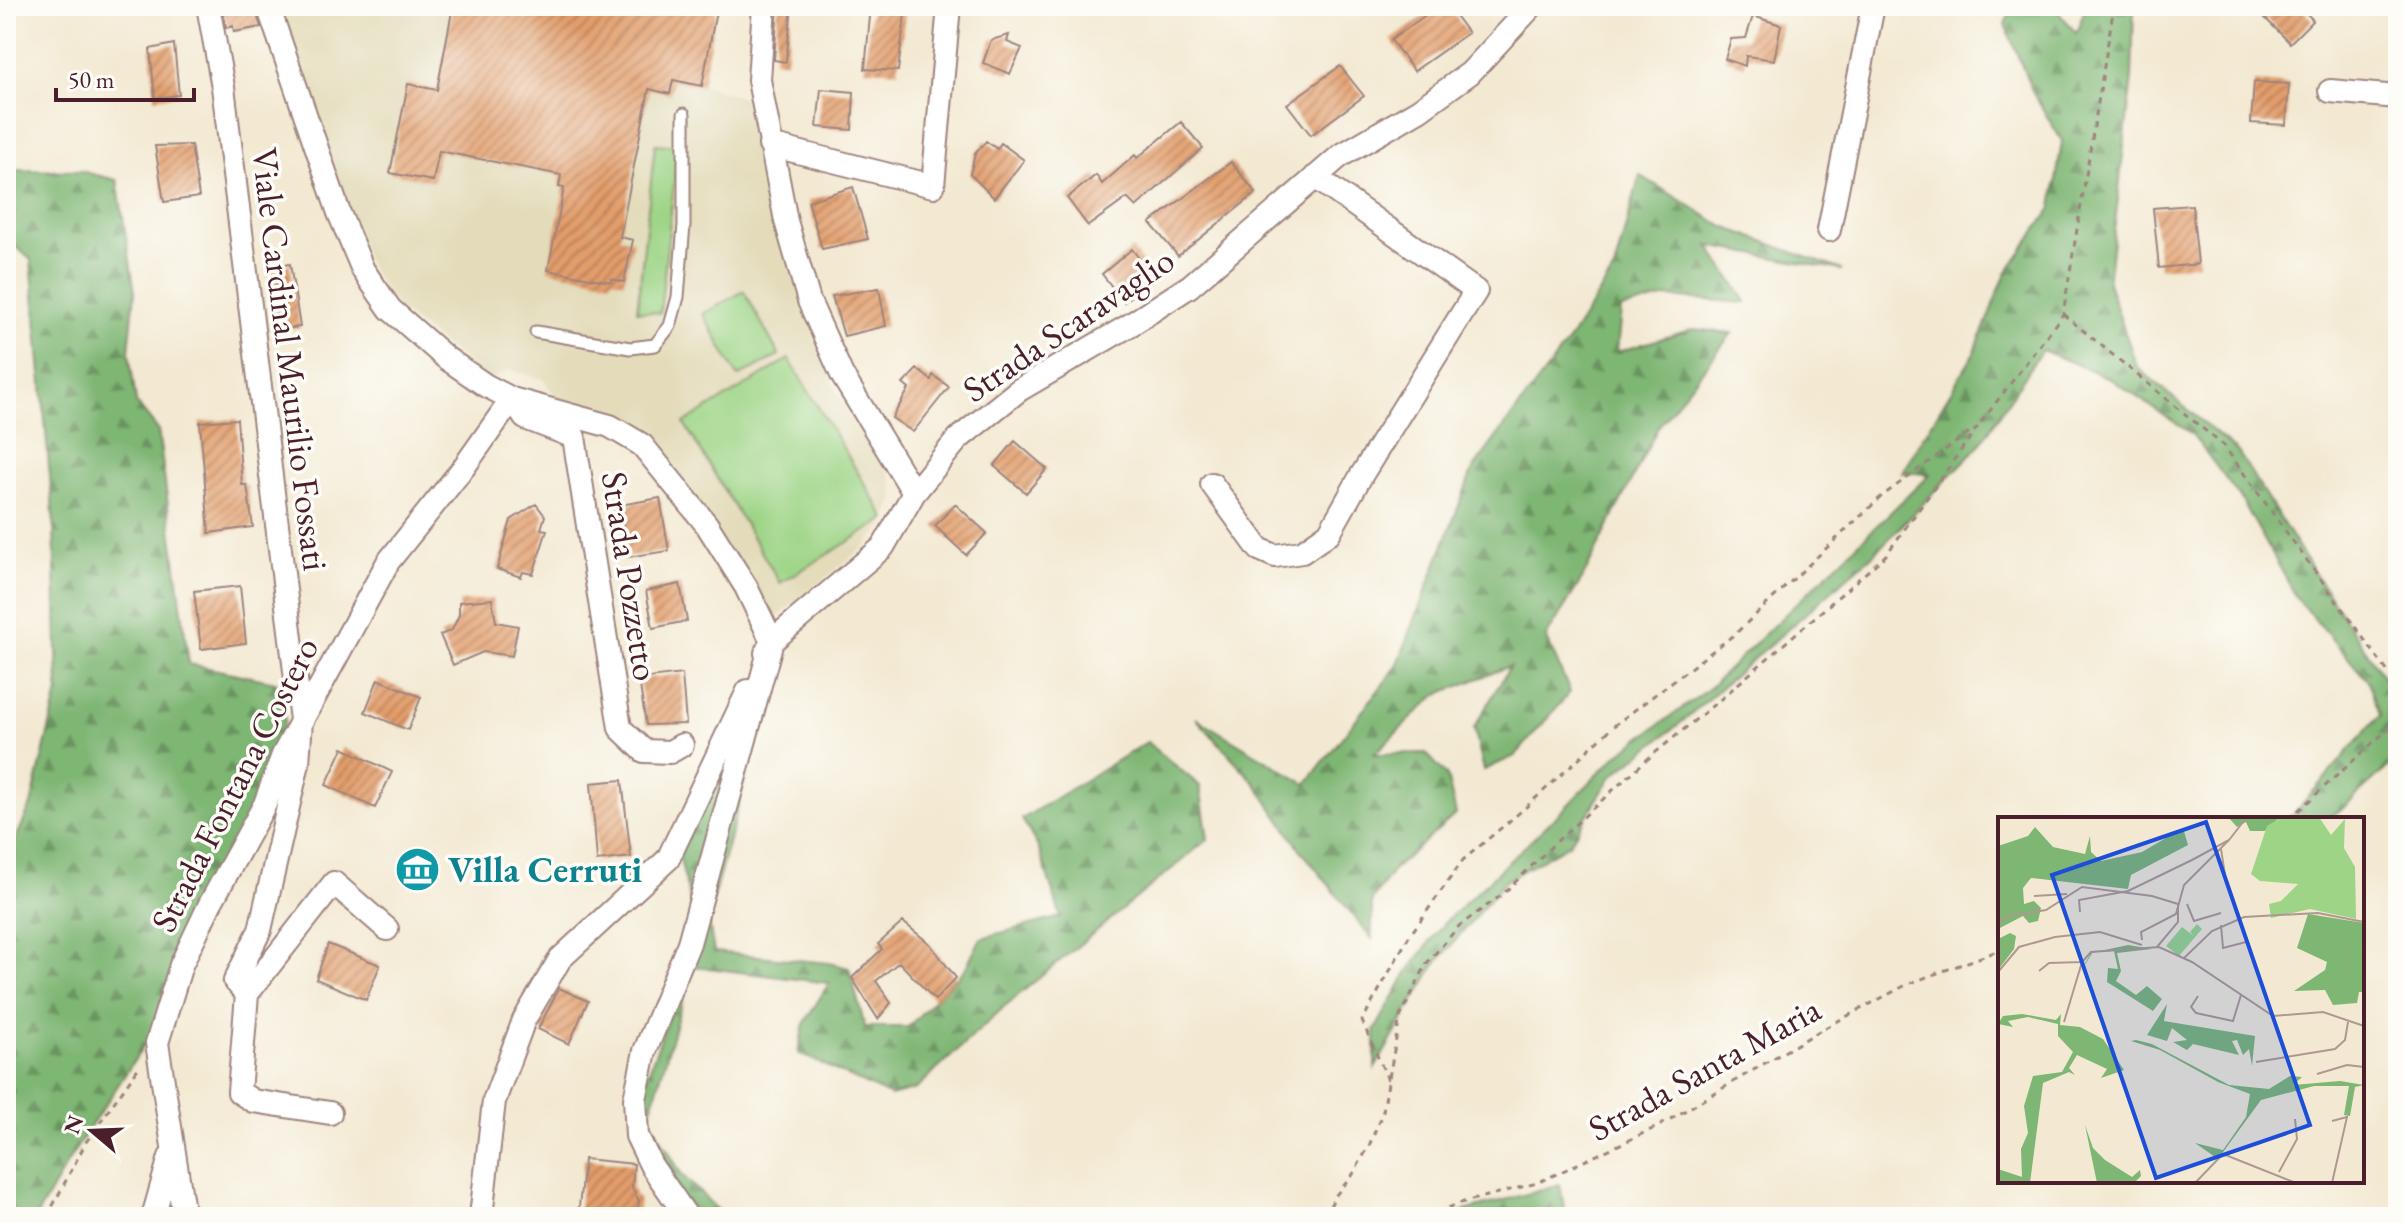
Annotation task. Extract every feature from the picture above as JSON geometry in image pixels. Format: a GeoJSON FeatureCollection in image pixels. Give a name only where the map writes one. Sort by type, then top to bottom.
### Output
{"type":"FeatureCollection","features":[{"type":"Feature","properties":{"kind":"street","name":"Viale Cardinal Maurilio Fossati"},"geometry":{"type":"LineString","coordinates":[[208,6],[223,87],[301,720]]}},
{"type":"Feature","properties":{"kind":"street","name":"Strada Pozzetto"},"geometry":{"type":"LineString","coordinates":[[268,6],[339,213],[363,270],[390,309],[446,358],[485,385],[512,399],[610,426],[642,445],[707,525],[746,587],[772,641]]}},
{"type":"Feature","properties":{"kind":"street"},"geometry":{"type":"LineString","coordinates":[[764,6],[759,80],[786,221],[809,301],[842,375],[914,493]]}},
{"type":"Feature","properties":{"kind":"street"},"geometry":{"type":"LineString","coordinates":[[770,145],[933,186],[949,6]]}},
{"type":"Feature","properties":{"kind":"street","name":"Strada Scaravaglio"},"geometry":{"type":"LineString","coordinates":[[772,641],[883,547],[914,493],[958,439],[1019,390],[1190,286],[1340,156],[1419,110],[1470,73],[1532,6]]}},
{"type":"Feature","properties":{"kind":"street"},"geometry":{"type":"LineString","coordinates":[[1829,230],[1873,6]]}},
{"type":"Feature","properties":{"kind":"street"},"geometry":{"type":"LineString","coordinates":[[2330,91],[2398,97]]}},
{"type":"Feature","properties":{"kind":"street"},"geometry":{"type":"LineString","coordinates":[[1212,484],[1259,549],[1275,556],[1302,552],[1329,533],[1476,291],[1315,177]]}},
{"type":"Feature","properties":{"kind":"street","name":"Strada Fontana Costero"},"geometry":{"type":"LineString","coordinates":[[157,1043],[181,965],[210,904],[265,804],[283,755],[301,720],[388,562],[464,467],[512,399]]}},
{"type":"Feature","properties":{"kind":"street","name":"Strada Pozzetto"},"geometry":{"type":"LineString","coordinates":[[512,399],[525,418],[574,437],[620,728],[644,751],[670,752],[682,745]]}},
{"type":"Feature","properties":{"kind":"street"},"geometry":{"type":"LineString","coordinates":[[481,1217],[494,1101],[524,1020],[560,959],[668,859],[772,641]]}},
{"type":"Feature","properties":{"kind":"street"},"geometry":{"type":"LineString","coordinates":[[687,1217],[651,1165],[637,1136],[635,1099],[645,1051],[689,943],[772,641]]}},
{"type":"Feature","properties":{"kind":"street"},"geometry":{"type":"LineString","coordinates":[[247,994],[235,981],[260,930],[298,763],[301,720]]}},
{"type":"Feature","properties":{"kind":"street"},"geometry":{"type":"LineString","coordinates":[[330,1113],[253,1101],[239,1092],[247,994],[334,883],[387,929]]}},
{"type":"Feature","properties":{"kind":"street"},"geometry":{"type":"LineString","coordinates":[[157,1043],[184,1217]]}},
{"type":"Feature","properties":{"kind":"street"},"geometry":{"type":"LineString","coordinates":[[153,1217],[173,1147]]}},
{"type":"Feature","properties":{"kind":"lane"},"geometry":{"type":"LineString","coordinates":[[536,332],[630,348],[655,345],[670,326],[678,297],[684,225],[684,114]]}},
{"type":"Feature","properties":{"kind":"path"},"geometry":{"type":"LineString","coordinates":[[1325,1217],[1335,1196],[1352,1176],[1369,1146],[1383,1111],[1400,1017],[1427,963],[1459,926],[1503,894],[1644,762],[1886,555],[2063,314],[2114,6]]}},
{"type":"Feature","properties":{"kind":"path"},"geometry":{"type":"LineString","coordinates":[[2063,314],[2224,446],[2398,686]]}},
{"type":"Feature","properties":{"kind":"path"},"geometry":{"type":"LineString","coordinates":[[1388,1080],[1362,1021],[1408,938],[1463,860],[1615,725],[1735,634],[1882,496],[1979,425]]}},
{"type":"Feature","properties":{"kind":"path"},"geometry":{"type":"LineString","coordinates":[[2291,817],[2398,720]]}},
{"type":"Feature","properties":{"kind":"path","name":"Strada Santa Maria"},"geometry":{"type":"LineString","coordinates":[[1426,1217],[1460,1203],[1537,1183],[1659,1126],[1821,1030],[1908,984],[1998,951]]}},
{"type":"Feature","properties":{"kind":"path"},"geometry":{"type":"LineString","coordinates":[[47,1217],[86,1142],[157,1043]]}},
{"type":"Feature","properties":{"kind":"shaded area"},"geometry":{"type":"Polygon","coordinates":[[[277,6],[717,6],[702,85],[748,99],[814,338],[837,392],[873,442],[891,478],[895,498],[883,526],[866,545],[769,623],[710,523],[653,441],[615,416],[556,398],[544,379],[508,370],[489,380],[395,306],[369,265],[277,6]]]}},
{"type":"Feature","properties":{"kind":"green space"},"geometry":{"type":"Polygon","coordinates":[[[2013,6],[2054,6],[2076,33],[2086,6],[2134,6],[2132,78],[2108,283],[2137,367],[2238,452],[2398,698],[2398,758],[2342,809],[2328,817],[2291,817],[2380,715],[2368,681],[2298,600],[2243,502],[2192,434],[2109,378],[2042,350],[1978,447],[1876,552],[1678,725],[1612,776],[1569,844],[1505,881],[1434,966],[1375,1068],[1375,1030],[1407,973],[1444,923],[1617,755],[1706,691],[1930,474],[1902,472],[1974,353],[2006,273],[2052,208],[2062,141],[2033,93],[2005,24],[2013,6]]]}},
{"type":"Feature","properties":{"kind":"green space"},"geometry":{"type":"Polygon","coordinates":[[[655,144],[678,146],[660,313],[637,311],[655,144]]]}},
{"type":"Feature","properties":{"kind":"green space"},"geometry":{"type":"Polygon","coordinates":[[[6,170],[80,171],[117,180],[135,292],[129,351],[136,402],[158,430],[189,664],[276,682],[285,719],[278,749],[151,1035],[70,1158],[36,1217],[6,1217],[6,850],[15,841],[31,805],[58,692],[54,524],[31,260],[6,237],[6,170]]]}},
{"type":"Feature","properties":{"kind":"green space"},"geometry":{"type":"Polygon","coordinates":[[[1640,175],[1724,227],[1842,270],[1709,246],[1747,303],[1667,297],[1621,309],[1617,352],[1693,329],[1732,333],[1658,427],[1582,579],[1546,637],[1570,692],[1515,756],[1484,770],[1474,728],[1510,666],[1436,695],[1374,754],[1426,753],[1447,776],[1456,814],[1394,869],[1372,900],[1372,939],[1300,849],[1255,783],[1196,718],[1306,784],[1397,666],[1473,469],[1571,337],[1614,270],[1640,175]]]}},
{"type":"Feature","properties":{"kind":"green space"},"geometry":{"type":"Polygon","coordinates":[[[744,291],[779,355],[738,377],[703,314],[744,291]]]}},
{"type":"Feature","properties":{"kind":"green space"},"geometry":{"type":"Polygon","coordinates":[[[789,359],[886,519],[780,583],[684,423],[789,359]]]}},
{"type":"Feature","properties":{"kind":"green space"},"geometry":{"type":"Polygon","coordinates":[[[769,691],[708,918],[714,952],[829,963],[849,968],[865,1027],[908,1027],[965,969],[981,938],[1061,917],[1038,847],[1022,819],[1147,742],[1200,786],[1208,839],[1005,1006],[916,1089],[891,1096],[798,1053],[804,1024],[829,983],[692,966],[649,1118],[682,1175],[725,1217],[703,1217],[680,1197],[645,1139],[645,1082],[698,934],[679,855],[735,739],[769,691]]]}},
{"type":"Feature","properties":{"kind":"green space"},"geometry":{"type":"Polygon","coordinates":[[[1560,1185],[1566,1217],[1442,1217],[1560,1185]]]}},
{"type":"Feature","properties":{"kind":"building"},"geometry":{"type":"Polygon","coordinates":[[[222,6],[254,6],[261,27],[234,32],[233,26],[226,28],[222,6]]]}},
{"type":"Feature","properties":{"kind":"building"},"geometry":{"type":"Polygon","coordinates":[[[453,6],[717,6],[702,86],[673,80],[670,94],[649,89],[620,237],[633,240],[624,282],[548,270],[564,188],[559,187],[561,175],[439,151],[433,181],[390,173],[408,84],[437,90],[453,6]]]}},
{"type":"Feature","properties":{"kind":"building"},"geometry":{"type":"Polygon","coordinates":[[[778,6],[792,6],[786,62],[774,60],[778,6]]]}},
{"type":"Feature","properties":{"kind":"building"},"geometry":{"type":"Polygon","coordinates":[[[871,6],[906,6],[898,71],[865,69],[871,6]]]}},
{"type":"Feature","properties":{"kind":"building"},"geometry":{"type":"Polygon","coordinates":[[[1438,6],[1448,6],[1468,33],[1414,71],[1391,40],[1438,6]]]}},
{"type":"Feature","properties":{"kind":"building"},"geometry":{"type":"Polygon","coordinates":[[[2253,6],[2299,6],[2313,20],[2290,43],[2253,6]]]}},
{"type":"Feature","properties":{"kind":"building"},"geometry":{"type":"Polygon","coordinates":[[[1753,16],[1781,25],[1774,60],[1746,56],[1745,66],[1725,59],[1731,39],[1746,38],[1753,16]]]}},
{"type":"Feature","properties":{"kind":"building"},"geometry":{"type":"Polygon","coordinates":[[[1009,35],[1007,42],[1022,48],[1010,74],[983,63],[991,40],[1009,35]]]}},
{"type":"Feature","properties":{"kind":"building"},"geometry":{"type":"Polygon","coordinates":[[[174,44],[179,95],[155,98],[150,49],[174,44]]]}},
{"type":"Feature","properties":{"kind":"building"},"geometry":{"type":"Polygon","coordinates":[[[1340,66],[1364,96],[1311,135],[1287,104],[1340,66]]]}},
{"type":"Feature","properties":{"kind":"building"},"geometry":{"type":"Polygon","coordinates":[[[2254,82],[2289,84],[2286,125],[2251,123],[2254,82]]]}},
{"type":"Feature","properties":{"kind":"building"},"geometry":{"type":"Polygon","coordinates":[[[821,89],[854,92],[852,130],[817,127],[821,89]]]}},
{"type":"Feature","properties":{"kind":"building"},"geometry":{"type":"Polygon","coordinates":[[[1181,122],[1203,148],[1136,207],[1127,198],[1088,226],[1067,198],[1096,175],[1102,184],[1135,155],[1137,158],[1181,122]]]}},
{"type":"Feature","properties":{"kind":"building"},"geometry":{"type":"Polygon","coordinates":[[[986,141],[997,149],[1001,143],[1024,160],[994,198],[970,174],[975,154],[986,141]]]}},
{"type":"Feature","properties":{"kind":"building"},"geometry":{"type":"Polygon","coordinates":[[[191,145],[199,197],[164,202],[155,146],[191,145]]]}},
{"type":"Feature","properties":{"kind":"building"},"geometry":{"type":"Polygon","coordinates":[[[1231,162],[1256,193],[1178,256],[1150,223],[1231,162]]]}},
{"type":"Feature","properties":{"kind":"building"},"geometry":{"type":"Polygon","coordinates":[[[853,187],[868,239],[822,249],[808,201],[853,187]]]}},
{"type":"Feature","properties":{"kind":"building"},"geometry":{"type":"Polygon","coordinates":[[[2192,205],[2198,264],[2159,268],[2153,208],[2192,205]]]}},
{"type":"Feature","properties":{"kind":"building"},"geometry":{"type":"Polygon","coordinates":[[[1132,249],[1153,277],[1124,302],[1102,274],[1132,249]]]}},
{"type":"Feature","properties":{"kind":"building"},"geometry":{"type":"Polygon","coordinates":[[[290,264],[300,327],[278,330],[268,268],[290,264]]]}},
{"type":"Feature","properties":{"kind":"building"},"geometry":{"type":"Polygon","coordinates":[[[879,288],[886,326],[844,336],[832,296],[879,288]]]}},
{"type":"Feature","properties":{"kind":"building"},"geometry":{"type":"Polygon","coordinates":[[[917,369],[931,380],[933,375],[949,387],[913,432],[892,418],[909,389],[903,384],[917,369]]]}},
{"type":"Feature","properties":{"kind":"building"},"geometry":{"type":"Polygon","coordinates":[[[237,419],[242,485],[247,485],[253,527],[209,533],[200,422],[237,419]]]}},
{"type":"Feature","properties":{"kind":"building"},"geometry":{"type":"Polygon","coordinates":[[[1015,441],[1047,469],[1026,493],[994,466],[1015,441]]]}},
{"type":"Feature","properties":{"kind":"building"},"geometry":{"type":"Polygon","coordinates":[[[660,498],[669,551],[627,557],[620,505],[660,498]]]}},
{"type":"Feature","properties":{"kind":"building"},"geometry":{"type":"Polygon","coordinates":[[[536,504],[545,516],[541,529],[547,530],[533,574],[523,572],[521,577],[497,569],[511,520],[536,504]]]}},
{"type":"Feature","properties":{"kind":"building"},"geometry":{"type":"Polygon","coordinates":[[[955,504],[987,533],[966,555],[935,526],[955,504]]]}},
{"type":"Feature","properties":{"kind":"building"},"geometry":{"type":"Polygon","coordinates":[[[680,584],[687,621],[653,628],[646,591],[680,584]]]}},
{"type":"Feature","properties":{"kind":"building"},"geometry":{"type":"Polygon","coordinates":[[[240,586],[246,643],[201,649],[194,591],[240,586]]]}},
{"type":"Feature","properties":{"kind":"building"},"geometry":{"type":"Polygon","coordinates":[[[492,599],[496,622],[518,626],[512,656],[483,652],[453,665],[440,635],[452,630],[459,615],[459,602],[492,599]]]}},
{"type":"Feature","properties":{"kind":"building"},"geometry":{"type":"Polygon","coordinates":[[[682,674],[686,724],[646,725],[639,679],[682,674]]]}},
{"type":"Feature","properties":{"kind":"building"},"geometry":{"type":"Polygon","coordinates":[[[378,679],[421,697],[408,730],[365,712],[378,679]]]}},
{"type":"Feature","properties":{"kind":"building"},"geometry":{"type":"Polygon","coordinates":[[[343,748],[392,772],[375,808],[326,785],[343,748]]]}},
{"type":"Feature","properties":{"kind":"building"},"geometry":{"type":"Polygon","coordinates":[[[622,780],[631,857],[597,861],[591,783],[622,780]]]}},
{"type":"Feature","properties":{"kind":"building"},"geometry":{"type":"Polygon","coordinates":[[[903,922],[930,944],[956,978],[935,1000],[899,962],[876,981],[891,1003],[878,1019],[852,978],[882,949],[878,944],[903,922]]]}},
{"type":"Feature","properties":{"kind":"building"},"geometry":{"type":"Polygon","coordinates":[[[328,944],[380,965],[366,1000],[316,979],[328,944]]]}},
{"type":"Feature","properties":{"kind":"building"},"geometry":{"type":"Polygon","coordinates":[[[559,988],[588,1001],[569,1044],[538,1029],[559,988]]]}},
{"type":"Feature","properties":{"kind":"building"},"geometry":{"type":"Polygon","coordinates":[[[584,1159],[634,1164],[632,1188],[639,1201],[637,1217],[578,1217],[584,1159]]]}},
{"type":"Feature","properties":{"kind":"place","name":"Villa Cerruti"},"geometry":{"type":"Point","coordinates":[417,869]}}]}
